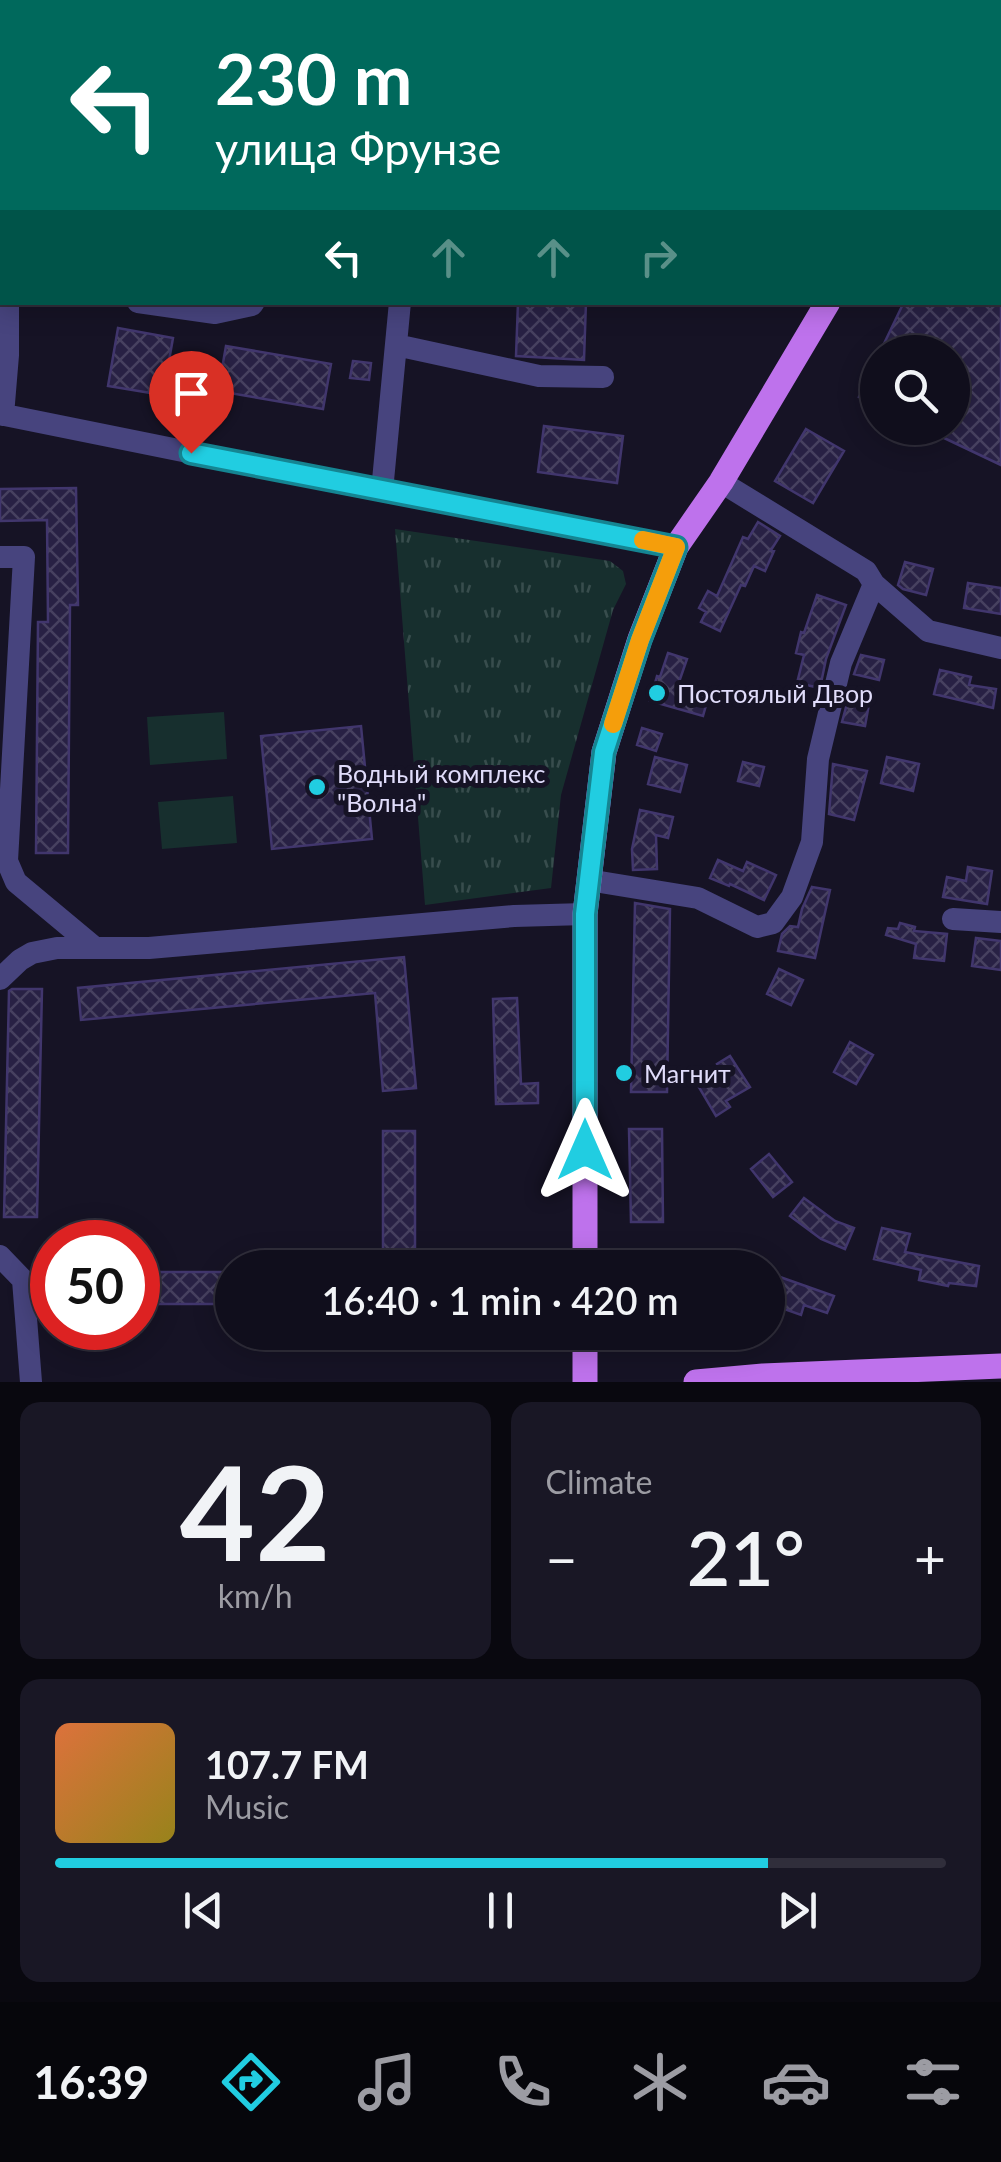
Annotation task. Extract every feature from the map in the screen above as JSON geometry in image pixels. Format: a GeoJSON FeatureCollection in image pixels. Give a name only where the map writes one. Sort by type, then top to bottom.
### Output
{"type":"FeatureCollection","features":[{"type":"Feature","properties":{"kind":"main road"},"geometry":{"type":"LineString","coordinates":[[585,1250],[585,914],[604,752],[640,640],[676,547],[721,482],[826,305]]}},
{"type":"Feature","properties":{"kind":"main road"},"geometry":{"type":"LineString","coordinates":[[585,1350],[585,1382]]}},
{"type":"Feature","properties":{"kind":"main road"},"geometry":{"type":"LineString","coordinates":[[696,1382],[834,1378],[1001,1366]]}},
{"type":"Feature","properties":{"kind":"street"},"geometry":{"type":"LineString","coordinates":[[8,305],[8,356],[1,414],[676,547]]}},
{"type":"Feature","properties":{"kind":"street"},"geometry":{"type":"LineString","coordinates":[[159,305],[215,313],[252,305]]}},
{"type":"Feature","properties":{"kind":"street"},"geometry":{"type":"LineString","coordinates":[[382,491],[400,305]]}},
{"type":"Feature","properties":{"kind":"street"},"geometry":{"type":"LineString","coordinates":[[396,345],[539,376],[603,377]]}},
{"type":"Feature","properties":{"kind":"street"},"geometry":{"type":"LineString","coordinates":[[721,482],[866,571],[874,584],[928,631],[1001,648]]}},
{"type":"Feature","properties":{"kind":"street"},"geometry":{"type":"LineString","coordinates":[[0,557],[24,557],[4,858],[16,882],[94,947]]}},
{"type":"Feature","properties":{"kind":"street"},"geometry":{"type":"LineString","coordinates":[[588,880],[698,898],[758,927],[773,923],[792,897],[812,842],[818,759],[840,664],[874,584]]}},
{"type":"Feature","properties":{"kind":"street"},"geometry":{"type":"LineString","coordinates":[[0,979],[32,953],[57,948],[149,948],[514,916],[585,914]]}},
{"type":"Feature","properties":{"kind":"street"},"geometry":{"type":"LineString","coordinates":[[952,919],[1001,922]]}},
{"type":"Feature","properties":{"kind":"street"},"geometry":{"type":"LineString","coordinates":[[0,1256],[23,1280],[31,1382]]}},
{"type":"Feature","properties":{"kind":"green space"},"geometry":{"type":"Polygon","coordinates":[[[395,529],[610,561],[623,571],[626,584],[613,610],[561,795],[551,888],[425,905],[395,529]]]}},
{"type":"Feature","properties":{"kind":"green space"},"geometry":{"type":"Polygon","coordinates":[[[224,712],[227,759],[150,765],[147,717],[224,712]]]}},
{"type":"Feature","properties":{"kind":"green space"},"geometry":{"type":"Polygon","coordinates":[[[233,796],[237,843],[162,849],[158,802],[233,796]]]}},
{"type":"Feature","properties":{"kind":"building"},"geometry":{"type":"Polygon","coordinates":[[[518,305],[586,305],[584,360],[516,356],[518,305]]]}},
{"type":"Feature","properties":{"kind":"building"},"geometry":{"type":"Polygon","coordinates":[[[903,305],[1001,305],[1001,465],[959,445],[970,445],[970,335],[888,335],[903,305]]]}},
{"type":"Feature","properties":{"kind":"building"},"geometry":{"type":"Polygon","coordinates":[[[118,328],[173,338],[163,395],[108,386],[118,328]]]}},
{"type":"Feature","properties":{"kind":"building"},"geometry":{"type":"Polygon","coordinates":[[[226,346],[331,364],[323,409],[218,391],[226,346]]]}},
{"type":"Feature","properties":{"kind":"building"},"geometry":{"type":"Polygon","coordinates":[[[353,361],[371,363],[369,380],[350,378],[353,361]]]}},
{"type":"Feature","properties":{"kind":"building"},"geometry":{"type":"Polygon","coordinates":[[[544,426],[623,436],[617,483],[538,472],[544,426]]]}},
{"type":"Feature","properties":{"kind":"building"},"geometry":{"type":"Polygon","coordinates":[[[806,429],[844,451],[813,503],[775,481],[806,429]]]}},
{"type":"Feature","properties":{"kind":"building"},"geometry":{"type":"Polygon","coordinates":[[[76,488],[78,605],[70,605],[68,853],[36,853],[38,622],[48,622],[47,520],[0,521],[0,489],[76,488]]]}},
{"type":"Feature","properties":{"kind":"building"},"geometry":{"type":"Polygon","coordinates":[[[758,522],[780,536],[765,571],[754,566],[745,586],[741,585],[720,631],[701,622],[706,612],[699,608],[708,591],[717,596],[743,537],[748,539],[758,522]]]}},
{"type":"Feature","properties":{"kind":"building"},"geometry":{"type":"Polygon","coordinates":[[[905,562],[933,569],[926,595],[898,585],[905,562]]]}},
{"type":"Feature","properties":{"kind":"building"},"geometry":{"type":"Polygon","coordinates":[[[968,583],[1001,588],[1001,614],[964,608],[968,583]]]}},
{"type":"Feature","properties":{"kind":"building"},"geometry":{"type":"Polygon","coordinates":[[[817,595],[846,605],[820,688],[797,683],[804,655],[796,653],[817,595]]]}},
{"type":"Feature","properties":{"kind":"building"},"geometry":{"type":"Polygon","coordinates":[[[668,653],[687,659],[679,682],[710,691],[703,716],[650,701],[668,653]]]}},
{"type":"Feature","properties":{"kind":"building"},"geometry":{"type":"Polygon","coordinates":[[[861,655],[884,660],[879,680],[854,674],[861,655]]]}},
{"type":"Feature","properties":{"kind":"building"},"geometry":{"type":"Polygon","coordinates":[[[940,670],[971,677],[969,685],[996,689],[993,708],[934,694],[940,670]]]}},
{"type":"Feature","properties":{"kind":"building"},"geometry":{"type":"Polygon","coordinates":[[[848,700],[869,704],[865,726],[842,722],[848,700]]]}},
{"type":"Feature","properties":{"kind":"building","name":"Водный комплекс \"Волна\""},"geometry":{"type":"Polygon","coordinates":[[[361,726],[372,839],[272,849],[261,736],[361,726]]]}},
{"type":"Feature","properties":{"kind":"building"},"geometry":{"type":"Polygon","coordinates":[[[642,728],[662,734],[656,751],[637,745],[642,728]]]}},
{"type":"Feature","properties":{"kind":"building"},"geometry":{"type":"Polygon","coordinates":[[[655,757],[687,765],[680,792],[648,784],[655,757]]]}},
{"type":"Feature","properties":{"kind":"building"},"geometry":{"type":"Polygon","coordinates":[[[887,757],[919,764],[913,791],[881,783],[887,757]]]}},
{"type":"Feature","properties":{"kind":"building"},"geometry":{"type":"Polygon","coordinates":[[[743,762],[764,767],[759,786],[738,781],[743,762]]]}},
{"type":"Feature","properties":{"kind":"building"},"geometry":{"type":"Polygon","coordinates":[[[833,764],[867,771],[854,820],[829,814],[833,764]]]}},
{"type":"Feature","properties":{"kind":"building"},"geometry":{"type":"Polygon","coordinates":[[[640,810],[673,817],[668,838],[656,835],[657,869],[633,870],[632,849],[640,810]]]}},
{"type":"Feature","properties":{"kind":"building"},"geometry":{"type":"Polygon","coordinates":[[[718,860],[743,871],[747,862],[776,875],[764,900],[710,878],[718,860]]]}},
{"type":"Feature","properties":{"kind":"building"},"geometry":{"type":"Polygon","coordinates":[[[968,867],[992,871],[987,904],[943,897],[947,877],[966,881],[968,867]]]}},
{"type":"Feature","properties":{"kind":"building"},"geometry":{"type":"Polygon","coordinates":[[[812,887],[830,890],[815,958],[778,951],[782,934],[790,926],[798,927],[812,887]]]}},
{"type":"Feature","properties":{"kind":"building"},"geometry":{"type":"Polygon","coordinates":[[[635,903],[670,909],[667,1092],[631,1092],[635,903]]]}},
{"type":"Feature","properties":{"kind":"building"},"geometry":{"type":"Polygon","coordinates":[[[900,923],[915,927],[914,931],[947,934],[944,961],[914,958],[916,944],[886,935],[888,928],[898,929],[900,923]]]}},
{"type":"Feature","properties":{"kind":"building"},"geometry":{"type":"Polygon","coordinates":[[[976,938],[1001,941],[1001,970],[972,966],[976,938]]]}},
{"type":"Feature","properties":{"kind":"building"},"geometry":{"type":"Polygon","coordinates":[[[404,957],[416,1088],[383,1091],[375,993],[81,1020],[78,988],[404,957]]]}},
{"type":"Feature","properties":{"kind":"building"},"geometry":{"type":"Polygon","coordinates":[[[779,969],[803,980],[791,1005],[767,994],[779,969]]]}},
{"type":"Feature","properties":{"kind":"building"},"geometry":{"type":"Polygon","coordinates":[[[12,989],[42,989],[37,1217],[4,1217],[12,989]]]}},
{"type":"Feature","properties":{"kind":"building"},"geometry":{"type":"Polygon","coordinates":[[[517,998],[521,1084],[538,1083],[538,1103],[496,1104],[493,999],[517,998]]]}},
{"type":"Feature","properties":{"kind":"building"},"geometry":{"type":"Polygon","coordinates":[[[850,1042],[873,1055],[856,1084],[834,1072],[850,1042]]]}},
{"type":"Feature","properties":{"kind":"building"},"geometry":{"type":"Polygon","coordinates":[[[730,1056],[750,1087],[726,1101],[730,1107],[716,1116],[697,1084],[720,1070],[717,1064],[730,1056]]]}},
{"type":"Feature","properties":{"kind":"building"},"geometry":{"type":"Polygon","coordinates":[[[629,1129],[662,1129],[663,1222],[631,1222],[629,1129]]]}},
{"type":"Feature","properties":{"kind":"building"},"geometry":{"type":"Polygon","coordinates":[[[383,1131],[415,1131],[415,1250],[383,1250],[383,1131]]]}},
{"type":"Feature","properties":{"kind":"building"},"geometry":{"type":"Polygon","coordinates":[[[769,1154],[792,1182],[773,1197],[751,1169],[769,1154]]]}},
{"type":"Feature","properties":{"kind":"building"},"geometry":{"type":"Polygon","coordinates":[[[804,1198],[835,1221],[854,1228],[845,1249],[821,1239],[790,1216],[804,1198]]]}},
{"type":"Feature","properties":{"kind":"building"},"geometry":{"type":"Polygon","coordinates":[[[882,1228],[910,1234],[905,1252],[979,1266],[976,1286],[919,1280],[921,1270],[874,1259],[882,1228]]]}},
{"type":"Feature","properties":{"kind":"building"},"geometry":{"type":"Polygon","coordinates":[[[160,1272],[215,1272],[215,1304],[160,1304],[160,1272]]]}},
{"type":"Feature","properties":{"kind":"building"},"geometry":{"type":"Polygon","coordinates":[[[785,1279],[834,1296],[827,1313],[804,1305],[801,1315],[785,1309],[785,1279]]]}},
{"type":"Feature","properties":{"kind":"slow traffic"},"geometry":{"type":"LineString","coordinates":[[613,724],[676,547],[643,540]]}},
{"type":"Feature","properties":{"kind":"place","name":"Постоялый Двор"},"geometry":{"type":"Point","coordinates":[657,693]}},
{"type":"Feature","properties":{"kind":"place","name":"Водный комплекс \"Волна\""},"geometry":{"type":"Point","coordinates":[317,787]}},
{"type":"Feature","properties":{"kind":"place","name":"Магнит"},"geometry":{"type":"Point","coordinates":[624,1073]}},
{"type":"Feature","properties":{"kind":"route"},"geometry":{"type":"LineString","coordinates":[[191,453],[676,547],[640,640],[604,752],[585,914],[585,1150]]}}]}
